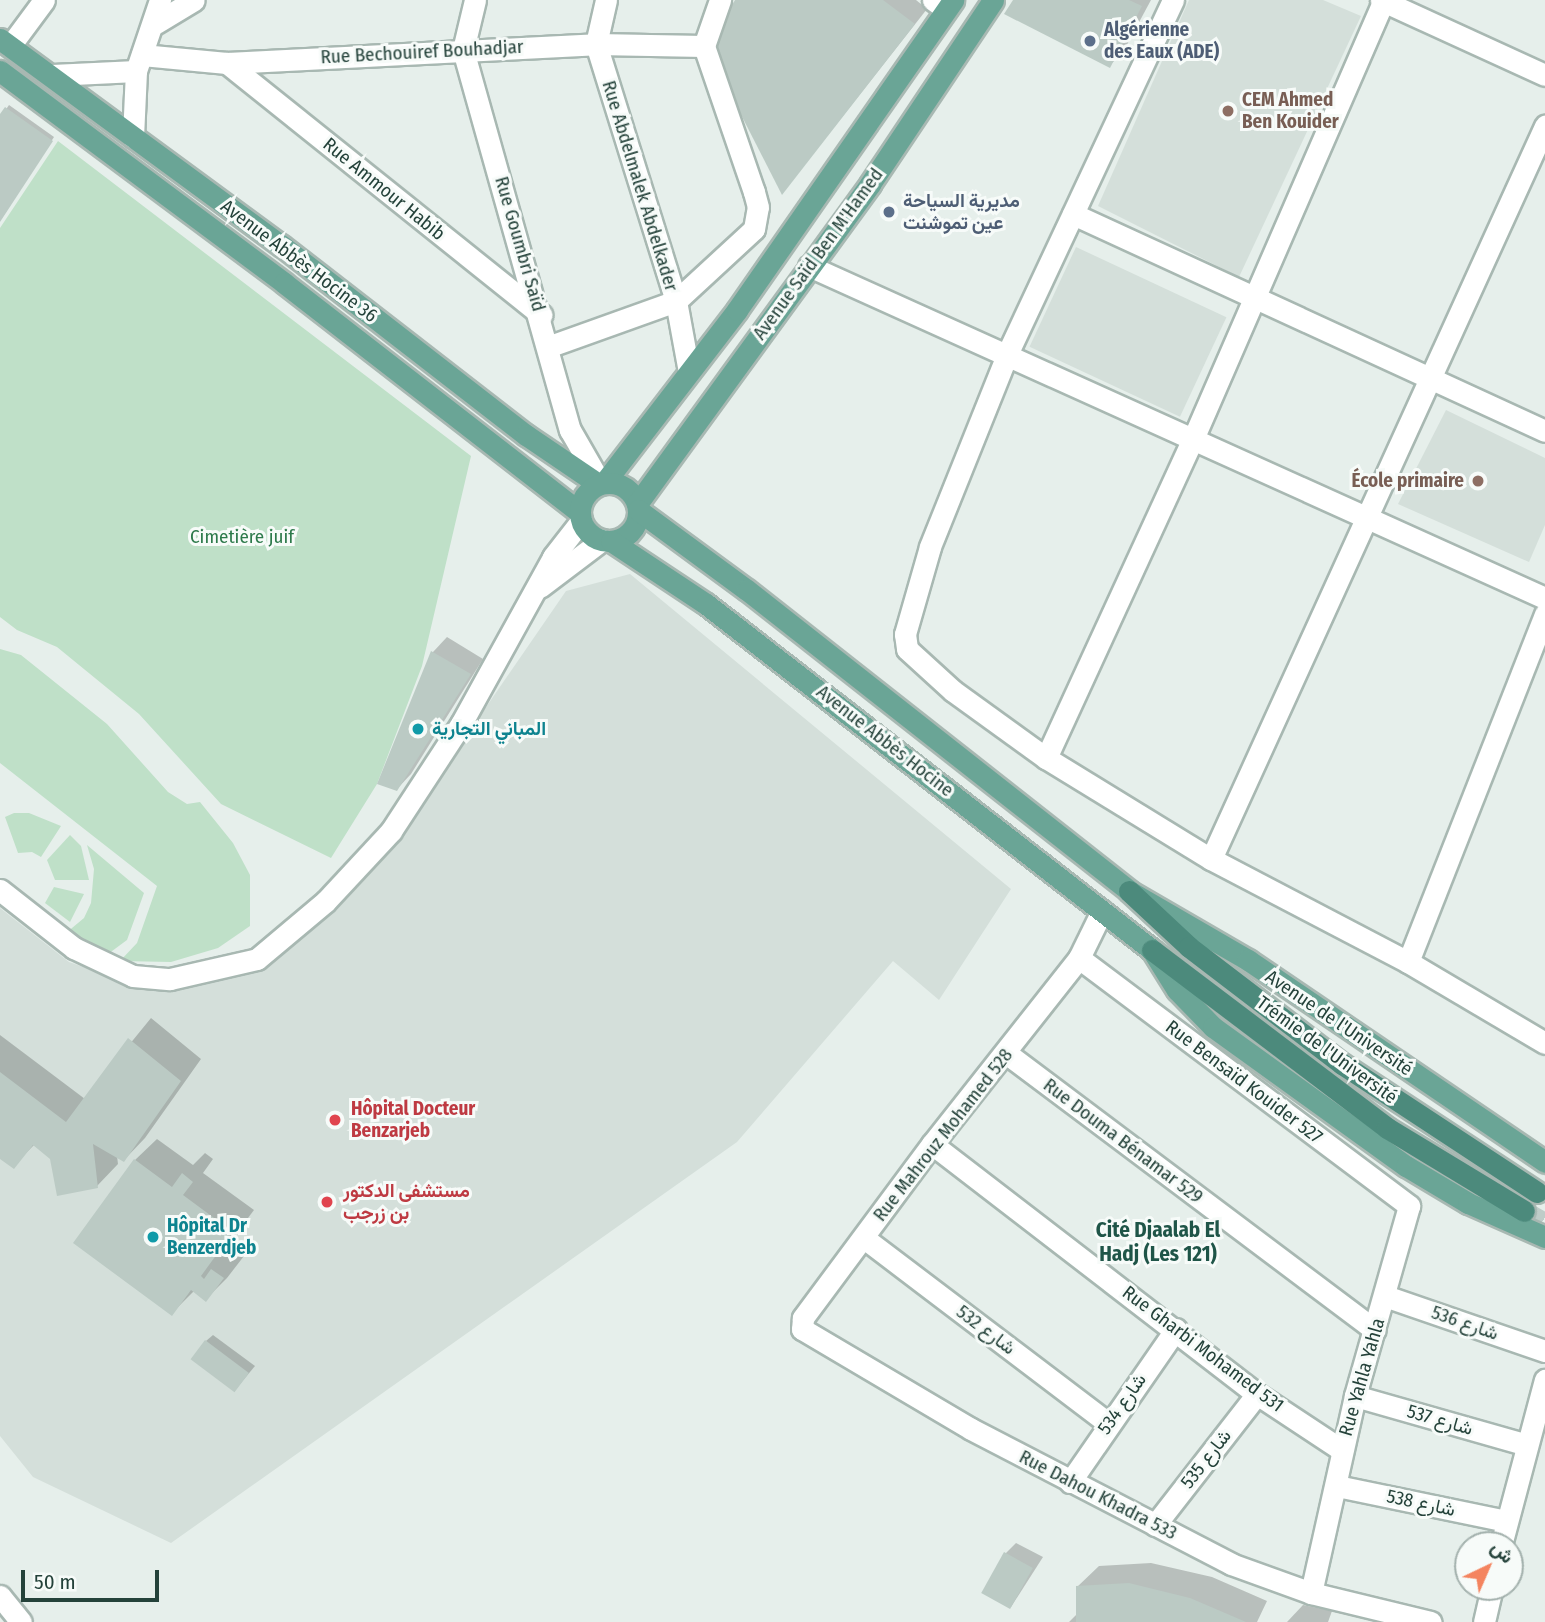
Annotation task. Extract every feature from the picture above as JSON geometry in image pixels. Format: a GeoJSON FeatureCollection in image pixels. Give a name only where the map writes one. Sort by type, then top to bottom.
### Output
{"type":"FeatureCollection","features":[{"type":"Feature","properties":{"kind":"highway","name":"Trémie de l'Université"},"geometry":{"type":"LineString","coordinates":[[1129,891],[1189,947],[1342,1064],[1536,1192]]}},
{"type":"Feature","properties":{"kind":"highway","name":"Trémie de l'Université"},"geometry":{"type":"LineString","coordinates":[[1152,950],[1387,1129],[1524,1211]]}},
{"type":"Feature","properties":{"kind":"main road","name":"Avenue Saïd Ben M'Hamed"},"geometry":{"type":"LineString","coordinates":[[637,507],[870,184],[993,0]]}},
{"type":"Feature","properties":{"kind":"main road","name":"Avenue Saïd Ben M'Hamed"},"geometry":{"type":"LineString","coordinates":[[601,484],[689,372],[944,3]]}},
{"type":"Feature","properties":{"kind":"main road","name":"Avenue Abbès Hocine 36"},"geometry":{"type":"LineString","coordinates":[[5,42],[526,435],[601,484]]}},
{"type":"Feature","properties":{"kind":"main road","name":"Avenue Abbès Hocine 36"},"geometry":{"type":"LineString","coordinates":[[0,71],[284,283],[580,517]]}},
{"type":"Feature","properties":{"kind":"main road"},"geometry":{"type":"LineString","coordinates":[[601,484],[625,487],[637,507],[634,527],[607,540],[580,517],[585,495],[601,484]]}},
{"type":"Feature","properties":{"kind":"main road","name":"Avenue Abbès Hocine"},"geometry":{"type":"LineString","coordinates":[[637,507],[747,590],[1129,891]]}},
{"type":"Feature","properties":{"kind":"main road","name":"Avenue Abbès Hocine"},"geometry":{"type":"LineString","coordinates":[[607,540],[684,587],[1152,950]]}},
{"type":"Feature","properties":{"kind":"main road","name":"Avenue de l'Université"},"geometry":{"type":"LineString","coordinates":[[1129,891],[1248,960],[1545,1162]]}},
{"type":"Feature","properties":{"kind":"main road"},"geometry":{"type":"LineString","coordinates":[[1152,950],[1177,990],[1213,1027],[1326,1111],[1468,1203],[1545,1237]]}},
{"type":"Feature","properties":{"kind":"street"},"geometry":{"type":"LineString","coordinates":[[5,42],[44,0]]}},
{"type":"Feature","properties":{"kind":"street"},"geometry":{"type":"LineString","coordinates":[[133,137],[139,63],[156,23],[160,0]]}},
{"type":"Feature","properties":{"kind":"street"},"geometry":{"type":"LineString","coordinates":[[156,23],[194,0]]}},
{"type":"Feature","properties":{"kind":"street","name":"Rue Goumbri Saïd"},"geometry":{"type":"LineString","coordinates":[[475,0],[463,50],[550,346],[570,430],[601,484]]}},
{"type":"Feature","properties":{"kind":"street"},"geometry":{"type":"LineString","coordinates":[[596,44],[606,0]]}},
{"type":"Feature","properties":{"kind":"street"},"geometry":{"type":"LineString","coordinates":[[550,346],[676,301],[754,229],[758,207],[754,192],[704,46],[720,0]]}},
{"type":"Feature","properties":{"kind":"street"},"geometry":{"type":"LineString","coordinates":[[1173,0],[1007,355],[930,547],[905,635],[907,649],[920,663],[1046,758],[1211,859],[1408,962],[1545,1043]]}},
{"type":"Feature","properties":{"kind":"street"},"geometry":{"type":"LineString","coordinates":[[1046,758],[1193,439],[1382,0],[1545,75]]}},
{"type":"Feature","properties":{"kind":"street","name":"Rue Bechouiref Bouhadjar"},"geometry":{"type":"LineString","coordinates":[[52,75],[139,63],[227,63],[596,44],[704,46]]}},
{"type":"Feature","properties":{"kind":"street","name":"Rue Abdelmalek Abdelkader"},"geometry":{"type":"LineString","coordinates":[[596,44],[676,301],[689,372]]}},
{"type":"Feature","properties":{"kind":"street","name":"Rue Ammour Habib"},"geometry":{"type":"LineString","coordinates":[[227,63],[541,315]]}},
{"type":"Feature","properties":{"kind":"street"},"geometry":{"type":"LineString","coordinates":[[1211,859],[1545,126]]}},
{"type":"Feature","properties":{"kind":"street"},"geometry":{"type":"LineString","coordinates":[[1073,214],[1253,300],[1545,431]]}},
{"type":"Feature","properties":{"kind":"street"},"geometry":{"type":"LineString","coordinates":[[754,229],[779,245]]}},
{"type":"Feature","properties":{"kind":"street"},"geometry":{"type":"LineString","coordinates":[[809,266],[1545,598]]}},
{"type":"Feature","properties":{"kind":"street"},"geometry":{"type":"LineString","coordinates":[[0,891],[74,948],[133,976],[170,979],[257,959],[326,901],[391,831],[461,724],[553,558],[580,517]]}},
{"type":"Feature","properties":{"kind":"street"},"geometry":{"type":"LineString","coordinates":[[538,588],[607,540]]}},
{"type":"Feature","properties":{"kind":"street"},"geometry":{"type":"LineString","coordinates":[[1408,962],[1545,614]]}},
{"type":"Feature","properties":{"kind":"street","name":"Rue Mahrouz Mohamed 528"},"geometry":{"type":"LineString","coordinates":[[807,1313],[932,1144],[1006,1053],[1082,951],[1102,911]]}},
{"type":"Feature","properties":{"kind":"street","name":"Rue Bensaïd Kouider 527"},"geometry":{"type":"LineString","coordinates":[[1082,951],[1409,1206]]}},
{"type":"Feature","properties":{"kind":"street","name":"Rue Douma Bénamar 529"},"geometry":{"type":"LineString","coordinates":[[1006,1053],[1375,1330]]}},
{"type":"Feature","properties":{"kind":"street","name":"Rue Gharbi Mohamed 531"},"geometry":{"type":"LineString","coordinates":[[932,1144],[1176,1328],[1257,1394],[1342,1450]]}},
{"type":"Feature","properties":{"kind":"street","name":"Rue Yahla Yahla"},"geometry":{"type":"LineString","coordinates":[[1311,1593],[1355,1396],[1409,1206]]}},
{"type":"Feature","properties":{"kind":"street","name":"532 شارع"},"geometry":{"type":"LineString","coordinates":[[864,1238],[1108,1423]]}},
{"type":"Feature","properties":{"kind":"street","name":"شارع 536"},"geometry":{"type":"LineString","coordinates":[[1385,1296],[1545,1351]]}},
{"type":"Feature","properties":{"kind":"street","name":"Rue Dahou Khadra 533"},"geometry":{"type":"LineString","coordinates":[[807,1313],[801,1323],[810,1336],[1070,1482],[1231,1564],[1311,1593],[1431,1622]]}},
{"type":"Feature","properties":{"kind":"street","name":"534 شارع"},"geometry":{"type":"LineString","coordinates":[[1070,1482],[1108,1423],[1176,1328]]}},
{"type":"Feature","properties":{"kind":"street"},"geometry":{"type":"LineString","coordinates":[[1504,1531],[1524,1444],[1545,1380]]}},
{"type":"Feature","properties":{"kind":"street","name":"535 شارع"},"geometry":{"type":"LineString","coordinates":[[1155,1525],[1257,1394]]}},
{"type":"Feature","properties":{"kind":"street","name":"537 شارع"},"geometry":{"type":"LineString","coordinates":[[1355,1396],[1524,1444]]}},
{"type":"Feature","properties":{"kind":"street","name":"538 شارع"},"geometry":{"type":"LineString","coordinates":[[1337,1486],[1506,1521]]}},
{"type":"Feature","properties":{"kind":"street"},"geometry":{"type":"LineString","coordinates":[[0,1596],[22,1622]]}},
{"type":"Feature","properties":{"kind":"street"},"geometry":{"type":"LineString","coordinates":[[1484,1622],[1489,1601]]}},
{"type":"Feature","properties":{"kind":"shaded area","name":"CEM Ahmed Ben Kouider"},"geometry":{"type":"Polygon","coordinates":[[[1189,0],[1323,0],[1361,16],[1239,277],[1098,206],[1189,0]]]}},
{"type":"Feature","properties":{"kind":"shaded area"},"geometry":{"type":"Polygon","coordinates":[[[1076,247],[1226,317],[1180,417],[1030,347],[1076,247]]]}},
{"type":"Feature","properties":{"kind":"shaded area","name":"École primaire"},"geometry":{"type":"Polygon","coordinates":[[[1446,410],[1545,458],[1545,525],[1529,562],[1398,504],[1446,410]]]}},
{"type":"Feature","properties":{"kind":"shaded area","name":"مستشفى الدكتور بن زرجب"},"geometry":{"type":"Polygon","coordinates":[[[630,574],[1011,889],[939,1000],[893,961],[737,1142],[171,1543],[33,1477],[0,1436],[0,908],[69,962],[136,985],[237,971],[385,854],[566,591],[630,574]]]}},
{"type":"Feature","properties":{"kind":"green space","name":"Cimetière juif"},"geometry":{"type":"Polygon","coordinates":[[[58,141],[471,456],[422,666],[377,784],[331,858],[221,804],[139,714],[57,647],[17,630],[0,617],[0,228],[58,141]]]}},
{"type":"Feature","properties":{"kind":"green space"},"geometry":{"type":"Polygon","coordinates":[[[0,649],[21,655],[107,724],[168,792],[187,804],[200,802],[233,843],[250,875],[250,926],[218,948],[171,962],[120,961],[137,943],[157,886],[0,763],[0,649]]]}},
{"type":"Feature","properties":{"kind":"green space"},"geometry":{"type":"Polygon","coordinates":[[[14,813],[29,813],[61,826],[41,857],[32,852],[18,853],[5,817],[14,813]]]}},
{"type":"Feature","properties":{"kind":"green space"},"geometry":{"type":"Polygon","coordinates":[[[70,835],[81,846],[89,880],[55,880],[47,860],[70,835]]]}},
{"type":"Feature","properties":{"kind":"green space"},"geometry":{"type":"Polygon","coordinates":[[[87,845],[144,893],[127,940],[108,954],[66,933],[84,918],[91,903],[94,869],[87,845]]]}},
{"type":"Feature","properties":{"kind":"green space"},"geometry":{"type":"Polygon","coordinates":[[[54,887],[84,894],[70,922],[45,903],[54,887]]]}},
{"type":"Feature","properties":{"kind":"building"},"geometry":{"type":"Polygon","coordinates":[[[735,0],[883,0],[915,24],[782,195],[707,48],[735,0]]]}},
{"type":"Feature","properties":{"kind":"building","name":"Algérienne des Eaux (ADE)"},"geometry":{"type":"Polygon","coordinates":[[[1013,0],[1129,0],[1142,6],[1110,68],[1004,14],[1013,0]]]}},
{"type":"Feature","properties":{"kind":"building"},"geometry":{"type":"Polygon","coordinates":[[[5,107],[53,141],[0,222],[0,114],[5,107]]]}},
{"type":"Feature","properties":{"kind":"building","name":"المباني التجارية"},"geometry":{"type":"Polygon","coordinates":[[[431,651],[471,674],[397,791],[377,784],[431,651]]]}},
{"type":"Feature","properties":{"kind":"building"},"geometry":{"type":"Polygon","coordinates":[[[128,1038],[181,1081],[124,1162],[93,1144],[98,1188],[57,1196],[50,1159],[33,1145],[14,1169],[0,1159],[0,1072],[66,1122],[128,1038]]]}},
{"type":"Feature","properties":{"kind":"building","name":"Hôpital Dr Benzerdjeb"},"geometry":{"type":"Polygon","coordinates":[[[134,1159],[172,1187],[182,1173],[193,1182],[183,1195],[233,1232],[201,1276],[204,1279],[211,1269],[224,1278],[206,1302],[191,1290],[172,1316],[73,1243],[134,1159]]]}},
{"type":"Feature","properties":{"kind":"building"},"geometry":{"type":"Polygon","coordinates":[[[205,1340],[249,1373],[234,1392],[191,1359],[205,1340]]]}},
{"type":"Feature","properties":{"kind":"building"},"geometry":{"type":"Polygon","coordinates":[[[1004,1552],[1033,1568],[1010,1609],[981,1593],[1004,1552]]]}},
{"type":"Feature","properties":{"kind":"building"},"geometry":{"type":"Polygon","coordinates":[[[1129,1583],[1190,1598],[1246,1622],[1076,1622],[1076,1586],[1129,1583]]]}},
{"type":"Feature","properties":{"kind":"tunnel"},"geometry":{"type":"LineString","coordinates":[[1524,1211],[1545,1223]]}},
{"type":"Feature","properties":{"kind":"place","name":"Algérienne des Eaux (ADE)"},"geometry":{"type":"Point","coordinates":[1090,41]}},
{"type":"Feature","properties":{"kind":"place","name":"CEM Ahmed Ben Kouider"},"geometry":{"type":"Point","coordinates":[1228,111]}},
{"type":"Feature","properties":{"kind":"place","name":"مديرية السياحة عين تموشنت"},"geometry":{"type":"Point","coordinates":[889,212]}},
{"type":"Feature","properties":{"kind":"place","name":"École primaire"},"geometry":{"type":"Point","coordinates":[1478,481]}},
{"type":"Feature","properties":{"kind":"place","name":"المباني التجارية"},"geometry":{"type":"Point","coordinates":[418,729]}},
{"type":"Feature","properties":{"kind":"place","name":"Hôpital Docteur Benzarjeb"},"geometry":{"type":"Point","coordinates":[335,1120]}},
{"type":"Feature","properties":{"kind":"place","name":"مستشفى الدكتور بن زرجب"},"geometry":{"type":"Point","coordinates":[327,1202]}},
{"type":"Feature","properties":{"kind":"place","name":"Hôpital Dr Benzerdjeb"},"geometry":{"type":"Point","coordinates":[153,1237]}},
{"type":"Feature","properties":{"kind":"district","name":"Cité Djaalab El Hadj (Les 121)"},"geometry":{"type":"Point","coordinates":[1158,1242]}}]}
